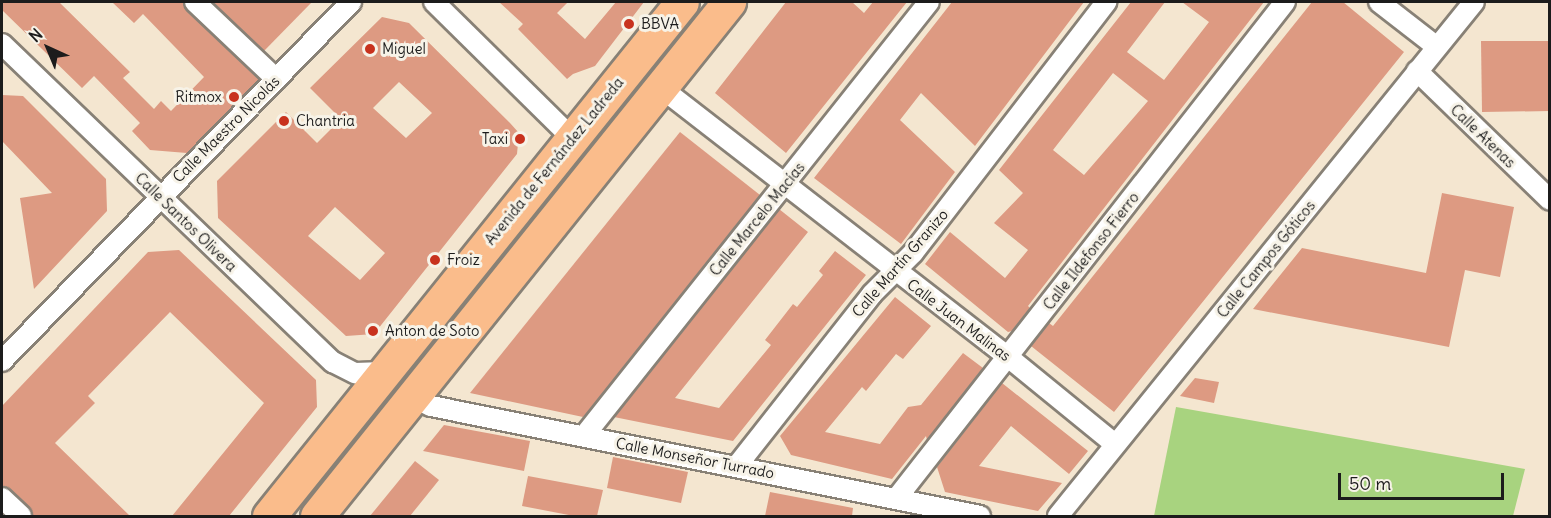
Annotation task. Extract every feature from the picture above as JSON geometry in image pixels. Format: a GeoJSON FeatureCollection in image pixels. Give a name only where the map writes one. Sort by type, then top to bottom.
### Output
{"type":"FeatureCollection","features":[{"type":"Feature","properties":{"kind":"highway","name":"Avenida de Fernández Ladreda"},"geometry":{"type":"LineString","coordinates":[[268,516],[682,2]]}},
{"type":"Feature","properties":{"kind":"highway"},"geometry":{"type":"LineString","coordinates":[[317,516],[729,2]]}},
{"type":"Feature","properties":{"kind":"street"},"geometry":{"type":"LineString","coordinates":[[195,2],[276,79]]}},
{"type":"Feature","properties":{"kind":"street","name":"Calle Maestro Nicolás"},"geometry":{"type":"LineString","coordinates":[[2,361],[351,2]]}},
{"type":"Feature","properties":{"kind":"street"},"geometry":{"type":"LineString","coordinates":[[434,2],[573,139]]}},
{"type":"Feature","properties":{"kind":"street","name":"Calle Marcelo Macías"},"geometry":{"type":"LineString","coordinates":[[584,436],[929,2]]}},
{"type":"Feature","properties":{"kind":"street","name":"Calle Martín Granizo"},"geometry":{"type":"LineString","coordinates":[[735,467],[894,270],[913,253],[1106,2]]}},
{"type":"Feature","properties":{"kind":"street","name":"Calle Ildefonso Fierro"},"geometry":{"type":"LineString","coordinates":[[896,499],[1285,2]]}},
{"type":"Feature","properties":{"kind":"street"},"geometry":{"type":"LineString","coordinates":[[1380,2],[1437,47]]}},
{"type":"Feature","properties":{"kind":"street","name":"Calle Campos Góticos"},"geometry":{"type":"LineString","coordinates":[[1058,516],[1474,2]]}},
{"type":"Feature","properties":{"kind":"street","name":"Calle Santos Olivera"},"geometry":{"type":"LineString","coordinates":[[2,45],[333,362],[355,373],[384,372]]}},
{"type":"Feature","properties":{"kind":"street","name":"Calle Atenas"},"geometry":{"type":"LineString","coordinates":[[1417,71],[1550,200]]}},
{"type":"Feature","properties":{"kind":"street","name":"Calle Juan Malinas"},"geometry":{"type":"LineString","coordinates":[[660,87],[1007,356],[1115,444]]}},
{"type":"Feature","properties":{"kind":"street","name":"Calle Monseñor Turrado"},"geometry":{"type":"LineString","coordinates":[[413,397],[431,406],[980,516]]}},
{"type":"Feature","properties":{"kind":"street"},"geometry":{"type":"LineString","coordinates":[[2,498],[21,516]]}},
{"type":"Feature","properties":{"kind":"green space"},"geometry":{"type":"Polygon","coordinates":[[[1176,407],[1525,469],[1513,516],[1154,516],[1176,407]]]}},
{"type":"Feature","properties":{"kind":"building"},"geometry":{"type":"Polygon","coordinates":[[[2,2],[59,2],[130,72],[123,78],[154,109],[161,101],[171,111],[204,77],[143,14],[134,23],[112,2],[183,2],[187,11],[259,79],[187,153],[150,150],[132,131],[140,123],[94,76],[82,88],[2,10],[2,2]]]}},
{"type":"Feature","properties":{"kind":"building"},"geometry":{"type":"Polygon","coordinates":[[[212,2],[312,2],[264,51],[212,2]]]}},
{"type":"Feature","properties":{"kind":"building"},"geometry":{"type":"Polygon","coordinates":[[[499,2],[568,2],[557,13],[585,39],[616,2],[644,2],[595,66],[573,74],[567,79],[518,29],[523,24],[499,2]]]}},
{"type":"Feature","properties":{"kind":"building"},"geometry":{"type":"Polygon","coordinates":[[[786,2],[852,2],[864,13],[873,2],[907,2],[786,153],[715,93],[786,2]]]}},
{"type":"Feature","properties":{"kind":"building"},"geometry":{"type":"Polygon","coordinates":[[[952,2],[1084,2],[975,146],[921,93],[900,120],[955,172],[901,244],[814,178],[952,2]]]}},
{"type":"Feature","properties":{"kind":"building"},"geometry":{"type":"Polygon","coordinates":[[[1131,2],[1165,2],[1127,52],[1164,80],[1209,22],[1182,2],[1264,2],[1028,306],[1030,308],[1012,331],[1008,332],[925,264],[950,232],[1005,278],[1028,250],[994,223],[1023,193],[999,170],[1131,2]],[[1113,73],[1053,150],[1084,175],[1148,101],[1113,73]]]}},
{"type":"Feature","properties":{"kind":"building"},"geometry":{"type":"Polygon","coordinates":[[[1312,2],[1343,2],[1404,52],[1114,412],[1031,346],[1049,323],[1053,326],[1312,2]]]}},
{"type":"Feature","properties":{"kind":"building"},"geometry":{"type":"Polygon","coordinates":[[[382,17],[409,23],[519,133],[517,154],[374,334],[346,336],[218,218],[217,181],[286,112],[317,143],[341,119],[310,88],[382,17]],[[399,82],[373,108],[406,138],[432,113],[399,82]],[[335,207],[308,236],[360,280],[385,253],[335,207]]]}},
{"type":"Feature","properties":{"kind":"building"},"geometry":{"type":"Polygon","coordinates":[[[1481,41],[1550,41],[1550,111],[1482,112],[1481,41]]]}},
{"type":"Feature","properties":{"kind":"building"},"geometry":{"type":"Polygon","coordinates":[[[2,95],[23,96],[106,179],[107,211],[34,289],[20,198],[52,193],[2,141],[2,95]]]}},
{"type":"Feature","properties":{"kind":"building"},"geometry":{"type":"Polygon","coordinates":[[[680,132],[760,195],[588,412],[583,417],[470,393],[680,132]]]}},
{"type":"Feature","properties":{"kind":"building"},"geometry":{"type":"Polygon","coordinates":[[[1442,193],[1514,207],[1500,277],[1465,270],[1449,347],[1253,309],[1302,248],[1426,273],[1442,193]]]}},
{"type":"Feature","properties":{"kind":"building"},"geometry":{"type":"Polygon","coordinates":[[[779,209],[808,232],[675,398],[719,408],[771,345],[765,340],[793,304],[797,307],[823,275],[819,271],[835,251],[866,275],[733,441],[614,417],[779,209]]]}},
{"type":"Feature","properties":{"kind":"building"},"geometry":{"type":"Polygon","coordinates":[[[179,250],[316,380],[317,407],[229,516],[172,516],[264,403],[170,312],[88,396],[95,403],[55,443],[130,516],[33,516],[29,507],[10,489],[2,486],[2,406],[148,252],[179,250]]]}},
{"type":"Feature","properties":{"kind":"building"},"geometry":{"type":"Polygon","coordinates":[[[895,297],[931,326],[903,359],[896,354],[866,391],[862,387],[825,432],[880,444],[908,407],[921,405],[963,353],[983,368],[927,440],[926,436],[892,479],[791,455],[780,436],[895,297]]]}},
{"type":"Feature","properties":{"kind":"building"},"geometry":{"type":"Polygon","coordinates":[[[1195,378],[1219,382],[1214,403],[1180,396],[1195,378]]]}},
{"type":"Feature","properties":{"kind":"building"},"geometry":{"type":"Polygon","coordinates":[[[1002,383],[1088,451],[1069,474],[1011,426],[979,466],[1062,483],[1038,511],[945,492],[937,467],[1002,383]]]}},
{"type":"Feature","properties":{"kind":"building"},"geometry":{"type":"Polygon","coordinates":[[[444,425],[530,441],[524,471],[423,451],[444,425]]]}},
{"type":"Feature","properties":{"kind":"building"},"geometry":{"type":"Polygon","coordinates":[[[613,457],[688,472],[681,503],[607,488],[613,457]]]}},
{"type":"Feature","properties":{"kind":"building"},"geometry":{"type":"Polygon","coordinates":[[[415,461],[439,480],[410,516],[370,516],[415,461]]]}},
{"type":"Feature","properties":{"kind":"building"},"geometry":{"type":"Polygon","coordinates":[[[528,476],[603,490],[597,516],[574,516],[522,506],[528,476]]]}},
{"type":"Feature","properties":{"kind":"building"},"geometry":{"type":"Polygon","coordinates":[[[770,492],[853,508],[852,516],[765,516],[770,492]]]}},
{"type":"Feature","properties":{"kind":"place","name":"BBVA"},"geometry":{"type":"Point","coordinates":[629,24]}},
{"type":"Feature","properties":{"kind":"place","name":"Miguel"},"geometry":{"type":"Point","coordinates":[370,49]}},
{"type":"Feature","properties":{"kind":"place","name":"Ritmox"},"geometry":{"type":"Point","coordinates":[234,97]}},
{"type":"Feature","properties":{"kind":"place","name":"Chantria"},"geometry":{"type":"Point","coordinates":[284,121]}},
{"type":"Feature","properties":{"kind":"place","name":"Taxi"},"geometry":{"type":"Point","coordinates":[520,139]}},
{"type":"Feature","properties":{"kind":"place","name":"Froiz"},"geometry":{"type":"Point","coordinates":[435,260]}},
{"type":"Feature","properties":{"kind":"place","name":"Anton de Soto"},"geometry":{"type":"Point","coordinates":[373,331]}}]}
